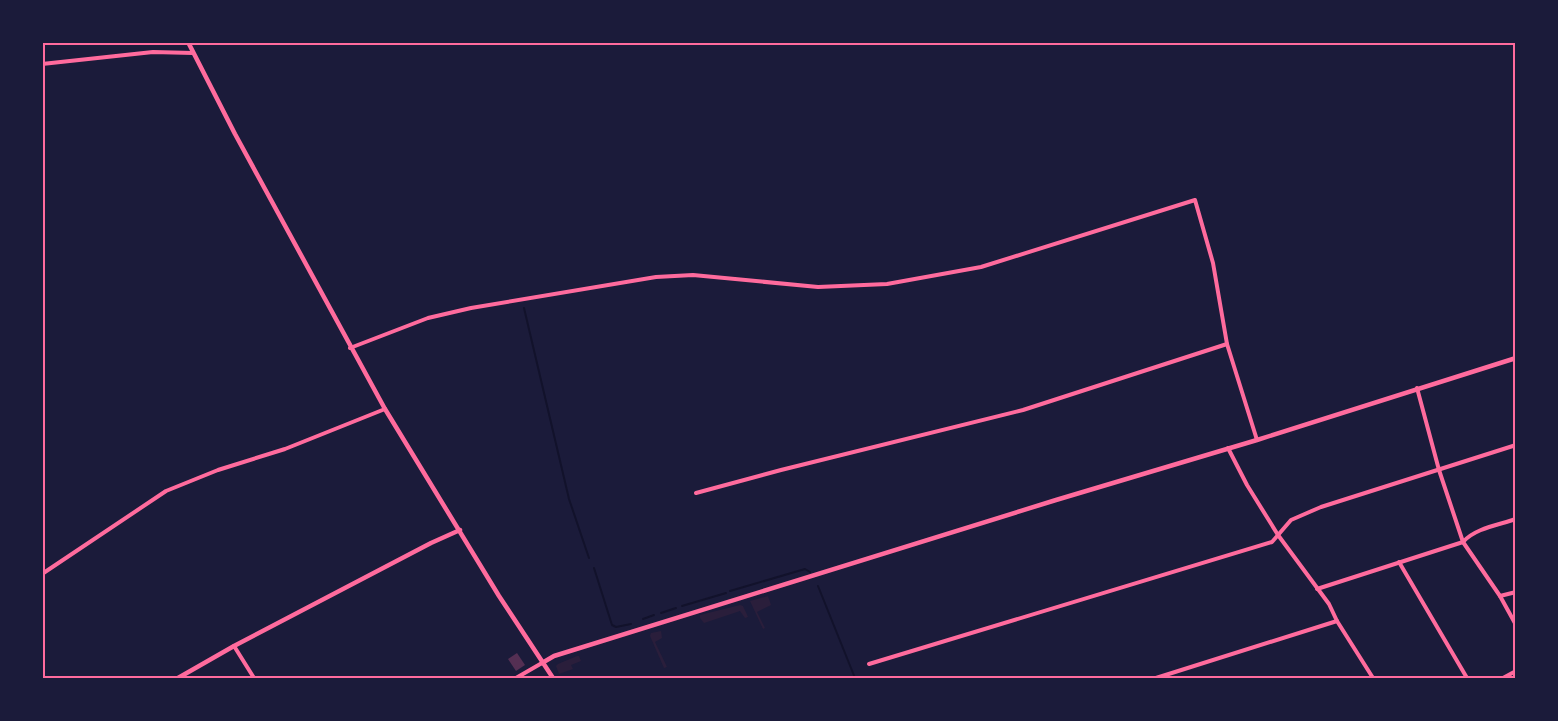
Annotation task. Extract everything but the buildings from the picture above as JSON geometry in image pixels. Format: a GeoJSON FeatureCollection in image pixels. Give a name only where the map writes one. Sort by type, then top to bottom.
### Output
{"type":"FeatureCollection","features":[{"type":"Feature","properties":{"kind":"street"},"geometry":{"type":"LineString","coordinates":[[188,42],[235,134],[350,348],[385,409],[553,678]]}},
{"type":"Feature","properties":{"kind":"street"},"geometry":{"type":"LineString","coordinates":[[42,64],[154,52],[193,53]]}},
{"type":"Feature","properties":{"kind":"street"},"geometry":{"type":"LineString","coordinates":[[350,348],[428,318],[471,308],[656,277],[693,275],[818,287],[851,287],[896,282],[982,267],[1195,200],[1213,263],[1227,344],[1257,440]]}},
{"type":"Feature","properties":{"kind":"street"},"geometry":{"type":"LineString","coordinates":[[696,492],[1023,410],[1227,344]]}},
{"type":"Feature","properties":{"kind":"street"},"geometry":{"type":"LineString","coordinates":[[516,678],[554,656],[714,605],[1257,440],[1516,358]]}},
{"type":"Feature","properties":{"kind":"street"},"geometry":{"type":"LineString","coordinates":[[1417,388],[1439,470],[1463,542],[1500,596],[1516,625]]}},
{"type":"Feature","properties":{"kind":"street"},"geometry":{"type":"LineString","coordinates":[[42,574],[166,491],[385,409]]}},
{"type":"Feature","properties":{"kind":"street"},"geometry":{"type":"LineString","coordinates":[[869,664],[1272,542],[1291,520],[1321,506],[1516,445]]}},
{"type":"Feature","properties":{"kind":"street"},"geometry":{"type":"LineString","coordinates":[[1228,448],[1246,485],[1278,535],[1328,604],[1373,678]]}},
{"type":"Feature","properties":{"kind":"street"},"geometry":{"type":"LineString","coordinates":[[1317,589],[1463,542],[1468,536],[1516,519]]}},
{"type":"Feature","properties":{"kind":"street"},"geometry":{"type":"LineString","coordinates":[[178,678],[234,646],[460,530]]}},
{"type":"Feature","properties":{"kind":"street"},"geometry":{"type":"LineString","coordinates":[[1399,562],[1467,678]]}},
{"type":"Feature","properties":{"kind":"street"},"geometry":{"type":"LineString","coordinates":[[1500,596],[1516,592]]}},
{"type":"Feature","properties":{"kind":"street"},"geometry":{"type":"LineString","coordinates":[[1156,678],[1337,621]]}},
{"type":"Feature","properties":{"kind":"street"},"geometry":{"type":"LineString","coordinates":[[234,646],[254,678]]}},
{"type":"Feature","properties":{"kind":"street"},"geometry":{"type":"LineString","coordinates":[[1503,678],[1516,671]]}},
{"type":"Feature","properties":{"kind":"shaded area"},"geometry":{"type":"Polygon","coordinates":[[[768,596],[771,605],[757,612],[765,628],[763,629],[750,601],[768,596]]]}},
{"type":"Feature","properties":{"kind":"shaded area"},"geometry":{"type":"Polygon","coordinates":[[[740,605],[743,606],[748,617],[745,618],[740,611],[704,623],[700,618],[700,615],[740,605]]]}},
{"type":"Feature","properties":{"kind":"shaded area"},"geometry":{"type":"Polygon","coordinates":[[[661,631],[662,638],[655,642],[667,667],[664,668],[650,636],[651,633],[661,631]]]}},
{"type":"Feature","properties":{"kind":"shaded area"},"geometry":{"type":"Polygon","coordinates":[[[579,656],[581,661],[571,665],[573,669],[559,674],[556,666],[558,664],[579,656]]]}},
{"type":"Feature","properties":{"kind":"waterway"},"geometry":{"type":"LineString","coordinates":[[524,308],[569,499],[589,558]]}},
{"type":"Feature","properties":{"kind":"waterway"},"geometry":{"type":"LineString","coordinates":[[594,568],[612,625],[616,627],[631,624]]}},
{"type":"Feature","properties":{"kind":"waterway"},"geometry":{"type":"LineString","coordinates":[[730,591],[805,569],[810,572]]}},
{"type":"Feature","properties":{"kind":"waterway"},"geometry":{"type":"LineString","coordinates":[[818,586],[855,678]]}},
{"type":"Feature","properties":{"kind":"waterway"},"geometry":{"type":"LineString","coordinates":[[682,606],[726,593]]}},
{"type":"Feature","properties":{"kind":"waterway"},"geometry":{"type":"LineString","coordinates":[[661,613],[676,608]]}},
{"type":"Feature","properties":{"kind":"waterway"},"geometry":{"type":"LineString","coordinates":[[643,619],[654,615]]}}]}
